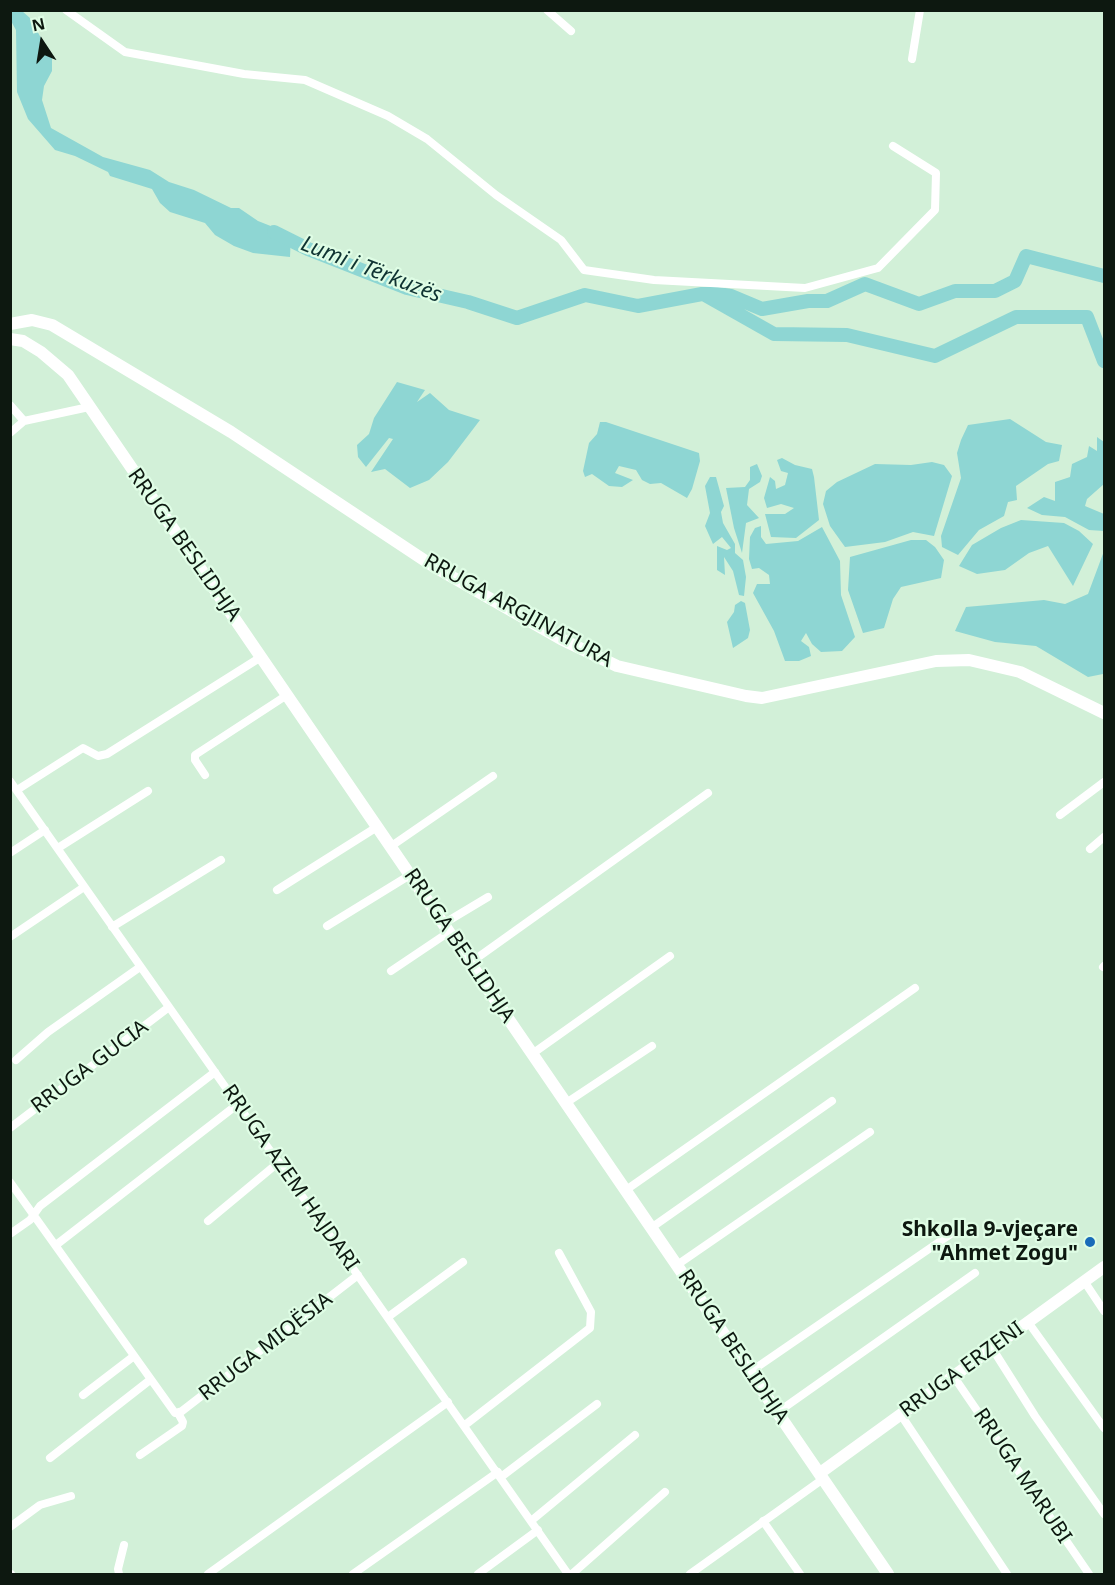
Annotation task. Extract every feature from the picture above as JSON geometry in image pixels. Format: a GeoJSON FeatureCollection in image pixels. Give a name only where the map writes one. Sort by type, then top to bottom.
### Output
{"type":"FeatureCollection","features":[{"type":"Feature","properties":{"kind":"street"},"geometry":{"type":"LineString","coordinates":[[66,10],[125,52],[244,74],[305,81],[388,116],[427,139],[496,195],[561,240],[584,270],[654,280],[805,288],[878,268],[935,210],[936,173],[893,146]]}},
{"type":"Feature","properties":{"kind":"street"},"geometry":{"type":"LineString","coordinates":[[547,10],[571,31]]}},
{"type":"Feature","properties":{"kind":"street"},"geometry":{"type":"LineString","coordinates":[[912,58],[920,10]]}},
{"type":"Feature","properties":{"kind":"street","name":"RRUGA ARGJINATURA"},"geometry":{"type":"LineString","coordinates":[[14,323],[32,320],[52,325],[231,432],[433,566],[561,639],[617,666],[762,698],[936,662],[969,660],[1020,672],[1104,713]]}},
{"type":"Feature","properties":{"kind":"street"},"geometry":{"type":"LineString","coordinates":[[14,323],[25,325],[35,349]]}},
{"type":"Feature","properties":{"kind":"street"},"geometry":{"type":"LineString","coordinates":[[12,338],[24,336],[26,331],[34,325],[52,325]]}},
{"type":"Feature","properties":{"kind":"street","name":"RRUGA BESLIDHJA"},"geometry":{"type":"LineString","coordinates":[[12,338],[35,349],[61,368],[89,406],[888,1575]]}},
{"type":"Feature","properties":{"kind":"street"},"geometry":{"type":"LineString","coordinates":[[10,405],[24,421]]}},
{"type":"Feature","properties":{"kind":"street"},"geometry":{"type":"LineString","coordinates":[[10,433],[24,421],[89,406]]}},
{"type":"Feature","properties":{"kind":"street"},"geometry":{"type":"LineString","coordinates":[[16,790],[83,748],[98,756],[107,754],[261,657]]}},
{"type":"Feature","properties":{"kind":"street"},"geometry":{"type":"LineString","coordinates":[[206,776],[195,760],[195,755],[286,695]]}},
{"type":"Feature","properties":{"kind":"street"},"geometry":{"type":"LineString","coordinates":[[390,847],[493,776]]}},
{"type":"Feature","properties":{"kind":"street","name":"RRUGA AZEM HAJDARI"},"geometry":{"type":"LineString","coordinates":[[10,781],[570,1575]]}},
{"type":"Feature","properties":{"kind":"street"},"geometry":{"type":"LineString","coordinates":[[1060,814],[1104,782]]}},
{"type":"Feature","properties":{"kind":"street"},"geometry":{"type":"LineString","coordinates":[[58,849],[148,791]]}},
{"type":"Feature","properties":{"kind":"street"},"geometry":{"type":"LineString","coordinates":[[470,963],[708,793]]}},
{"type":"Feature","properties":{"kind":"street"},"geometry":{"type":"LineString","coordinates":[[277,890],[377,827]]}},
{"type":"Feature","properties":{"kind":"street"},"geometry":{"type":"LineString","coordinates":[[10,853],[45,830]]}},
{"type":"Feature","properties":{"kind":"street"},"geometry":{"type":"LineString","coordinates":[[1090,849],[1104,837]]}},
{"type":"Feature","properties":{"kind":"street"},"geometry":{"type":"LineString","coordinates":[[112,927],[221,860]]}},
{"type":"Feature","properties":{"kind":"street"},"geometry":{"type":"LineString","coordinates":[[327,926],[410,875]]}},
{"type":"Feature","properties":{"kind":"street"},"geometry":{"type":"LineString","coordinates":[[10,937],[84,887]]}},
{"type":"Feature","properties":{"kind":"street"},"geometry":{"type":"LineString","coordinates":[[391,970],[488,897]]}},
{"type":"Feature","properties":{"kind":"street"},"geometry":{"type":"LineString","coordinates":[[532,1054],[670,956]]}},
{"type":"Feature","properties":{"kind":"street"},"geometry":{"type":"LineString","coordinates":[[16,1060],[48,1032],[140,967]]}},
{"type":"Feature","properties":{"kind":"street"},"geometry":{"type":"LineString","coordinates":[[626,1190],[915,988]]}},
{"type":"Feature","properties":{"kind":"street","name":"RRUGA GUCIA"},"geometry":{"type":"LineString","coordinates":[[10,1128],[169,1007]]}},
{"type":"Feature","properties":{"kind":"street"},"geometry":{"type":"LineString","coordinates":[[566,1103],[652,1046]]}},
{"type":"Feature","properties":{"kind":"street"},"geometry":{"type":"LineString","coordinates":[[10,1234],[33,1215],[40,1206],[215,1072]]}},
{"type":"Feature","properties":{"kind":"street"},"geometry":{"type":"LineString","coordinates":[[651,1228],[832,1101]]}},
{"type":"Feature","properties":{"kind":"street"},"geometry":{"type":"LineString","coordinates":[[56,1245],[238,1104]]}},
{"type":"Feature","properties":{"kind":"street"},"geometry":{"type":"LineString","coordinates":[[677,1265],[870,1132]]}},
{"type":"Feature","properties":{"kind":"street"},"geometry":{"type":"LineString","coordinates":[[208,1221],[279,1162]]}},
{"type":"Feature","properties":{"kind":"street"},"geometry":{"type":"LineString","coordinates":[[10,1182],[150,1380],[183,1422],[182,1426],[140,1455]]}},
{"type":"Feature","properties":{"kind":"street"},"geometry":{"type":"LineString","coordinates":[[750,1372],[885,1276],[958,1229]]}},
{"type":"Feature","properties":{"kind":"street"},"geometry":{"type":"LineString","coordinates":[[465,1425],[590,1328],[591,1312],[559,1253]]}},
{"type":"Feature","properties":{"kind":"street"},"geometry":{"type":"LineString","coordinates":[[388,1317],[463,1262]]}},
{"type":"Feature","properties":{"kind":"street","name":"RRUGA ERZENI"},"geometry":{"type":"LineString","coordinates":[[822,1476],[901,1415],[1104,1267]]}},
{"type":"Feature","properties":{"kind":"street"},"geometry":{"type":"LineString","coordinates":[[778,1412],[975,1273]]}},
{"type":"Feature","properties":{"kind":"street","name":"RRUGA MIQËSIA"},"geometry":{"type":"LineString","coordinates":[[175,1412],[358,1275]]}},
{"type":"Feature","properties":{"kind":"street"},"geometry":{"type":"LineString","coordinates":[[1084,1281],[1104,1311]]}},
{"type":"Feature","properties":{"kind":"street"},"geometry":{"type":"LineString","coordinates":[[1028,1322],[1104,1428]]}},
{"type":"Feature","properties":{"kind":"street"},"geometry":{"type":"LineString","coordinates":[[992,1348],[1035,1416],[1104,1514]]}},
{"type":"Feature","properties":{"kind":"street"},"geometry":{"type":"LineString","coordinates":[[83,1395],[134,1356]]}},
{"type":"Feature","properties":{"kind":"street","name":"RRUGA MARUBI"},"geometry":{"type":"LineString","coordinates":[[954,1377],[1089,1575]]}},
{"type":"Feature","properties":{"kind":"street"},"geometry":{"type":"LineString","coordinates":[[50,1458],[150,1380]]}},
{"type":"Feature","properties":{"kind":"street"},"geometry":{"type":"LineString","coordinates":[[208,1575],[448,1402]]}},
{"type":"Feature","properties":{"kind":"street"},"geometry":{"type":"LineString","coordinates":[[353,1575],[597,1404]]}},
{"type":"Feature","properties":{"kind":"street"},"geometry":{"type":"LineString","coordinates":[[901,1415],[1007,1575]]}},
{"type":"Feature","properties":{"kind":"street"},"geometry":{"type":"LineString","coordinates":[[531,1521],[635,1435]]}},
{"type":"Feature","properties":{"kind":"street"},"geometry":{"type":"LineString","coordinates":[[690,1575],[822,1476]]}},
{"type":"Feature","properties":{"kind":"street"},"geometry":{"type":"LineString","coordinates":[[570,1575],[665,1492]]}},
{"type":"Feature","properties":{"kind":"street"},"geometry":{"type":"LineString","coordinates":[[10,1527],[40,1505],[71,1496]]}},
{"type":"Feature","properties":{"kind":"street"},"geometry":{"type":"LineString","coordinates":[[764,1521],[800,1575]]}},
{"type":"Feature","properties":{"kind":"street"},"geometry":{"type":"LineString","coordinates":[[478,1575],[538,1530]]}},
{"type":"Feature","properties":{"kind":"street"},"geometry":{"type":"LineString","coordinates":[[119,1575],[118,1569],[124,1545]]}},
{"type":"Feature","properties":{"kind":"water"},"geometry":{"type":"Polygon","coordinates":[[[10,11],[22,11],[30,18],[52,58],[52,71],[44,86],[42,100],[51,128],[103,157],[150,170],[169,182],[194,190],[231,208],[239,208],[258,221],[291,234],[290,257],[253,253],[234,246],[215,235],[205,223],[170,212],[160,203],[152,189],[110,176],[108,172],[75,156],[55,150],[28,119],[17,92],[16,30],[11,21],[10,11]]]}},
{"type":"Feature","properties":{"kind":"water"},"geometry":{"type":"Polygon","coordinates":[[[397,382],[425,390],[417,402],[430,393],[449,410],[480,420],[448,462],[429,480],[410,488],[385,469],[371,472],[393,439],[389,438],[366,467],[358,457],[357,445],[369,434],[374,418],[397,382]]]}},
{"type":"Feature","properties":{"kind":"water"},"geometry":{"type":"Polygon","coordinates":[[[1010,419],[1046,442],[1062,445],[1059,461],[1048,464],[1016,486],[1017,500],[1008,502],[1004,516],[979,530],[958,555],[942,547],[941,536],[961,478],[957,453],[961,440],[968,425],[1010,419]]]}},
{"type":"Feature","properties":{"kind":"water"},"geometry":{"type":"Polygon","coordinates":[[[600,422],[699,453],[700,461],[687,498],[661,483],[650,484],[642,480],[636,470],[619,466],[615,473],[633,480],[622,487],[609,486],[592,474],[585,477],[583,471],[589,443],[597,434],[600,422]]]}},
{"type":"Feature","properties":{"kind":"water"},"geometry":{"type":"Polygon","coordinates":[[[1097,437],[1104,442],[1104,484],[1087,499],[1085,506],[1104,514],[1104,531],[1089,530],[1065,517],[1042,515],[1027,508],[1044,497],[1055,501],[1055,482],[1070,477],[1072,464],[1087,457],[1089,446],[1097,451],[1097,437]]]}},
{"type":"Feature","properties":{"kind":"water"},"geometry":{"type":"Polygon","coordinates":[[[782,458],[795,465],[812,469],[814,477],[819,520],[796,538],[771,537],[765,514],[785,514],[794,508],[781,504],[767,508],[764,498],[770,477],[775,481],[776,489],[785,485],[788,473],[781,471],[777,460],[782,458]]]}},
{"type":"Feature","properties":{"kind":"water"},"geometry":{"type":"Polygon","coordinates":[[[932,462],[944,465],[952,476],[934,536],[913,532],[885,542],[845,547],[830,526],[823,504],[826,491],[837,482],[875,464],[911,465],[932,462]]]}},
{"type":"Feature","properties":{"kind":"water"},"geometry":{"type":"Polygon","coordinates":[[[757,464],[762,476],[760,482],[749,489],[747,505],[759,518],[746,523],[742,553],[726,488],[745,487],[750,480],[750,467],[757,464]]]}},
{"type":"Feature","properties":{"kind":"water"},"geometry":{"type":"Polygon","coordinates":[[[710,477],[716,477],[724,506],[721,512],[723,523],[735,544],[735,553],[743,560],[746,577],[744,596],[739,595],[733,571],[724,557],[725,575],[717,570],[717,546],[727,550],[731,548],[722,537],[713,544],[705,526],[710,513],[705,486],[710,477]]]}},
{"type":"Feature","properties":{"kind":"water"},"geometry":{"type":"Polygon","coordinates":[[[1021,520],[1064,523],[1079,531],[1093,544],[1073,586],[1048,546],[1029,553],[1005,570],[977,574],[959,566],[972,545],[1001,528],[1021,520]]]}},
{"type":"Feature","properties":{"kind":"water"},"geometry":{"type":"Polygon","coordinates":[[[761,526],[761,537],[766,544],[798,541],[822,527],[840,561],[841,595],[855,637],[842,651],[821,652],[812,644],[806,633],[801,641],[809,647],[811,656],[799,661],[785,661],[774,631],[753,593],[757,584],[770,584],[769,575],[759,568],[752,569],[749,559],[750,537],[755,528],[761,526]]]}},
{"type":"Feature","properties":{"kind":"water"},"geometry":{"type":"Polygon","coordinates":[[[911,540],[926,540],[935,547],[944,560],[941,578],[901,587],[893,599],[884,628],[863,633],[848,590],[850,557],[911,540]]]}},
{"type":"Feature","properties":{"kind":"water"},"geometry":{"type":"Polygon","coordinates":[[[1104,551],[1103,674],[1088,677],[1036,646],[995,642],[955,631],[966,607],[1044,600],[1065,604],[1088,594],[1104,551]]]}},
{"type":"Feature","properties":{"kind":"water"},"geometry":{"type":"Polygon","coordinates":[[[741,601],[745,603],[750,630],[748,638],[733,648],[727,622],[734,612],[735,605],[741,601]]]}},
{"type":"Feature","properties":{"kind":"waterway","name":"Lumi i Tërkuzës"},"geometry":{"type":"LineString","coordinates":[[274,232],[308,249],[407,288],[468,302],[517,318],[585,295],[638,306],[702,294],[717,294],[731,296],[762,309],[808,301],[827,301],[865,284],[919,304],[955,291],[995,291],[1015,281],[1026,256],[1104,276]]}},
{"type":"Feature","properties":{"kind":"waterway"},"geometry":{"type":"LineString","coordinates":[[705,295],[774,334],[847,335],[935,356],[1016,317],[1087,317],[1104,361]]}},
{"type":"Feature","properties":{"kind":"place","name":"Shkolla 9-vjeçare \"Ahmet Zogu\""},"geometry":{"type":"Point","coordinates":[1090,1242]}}]}
